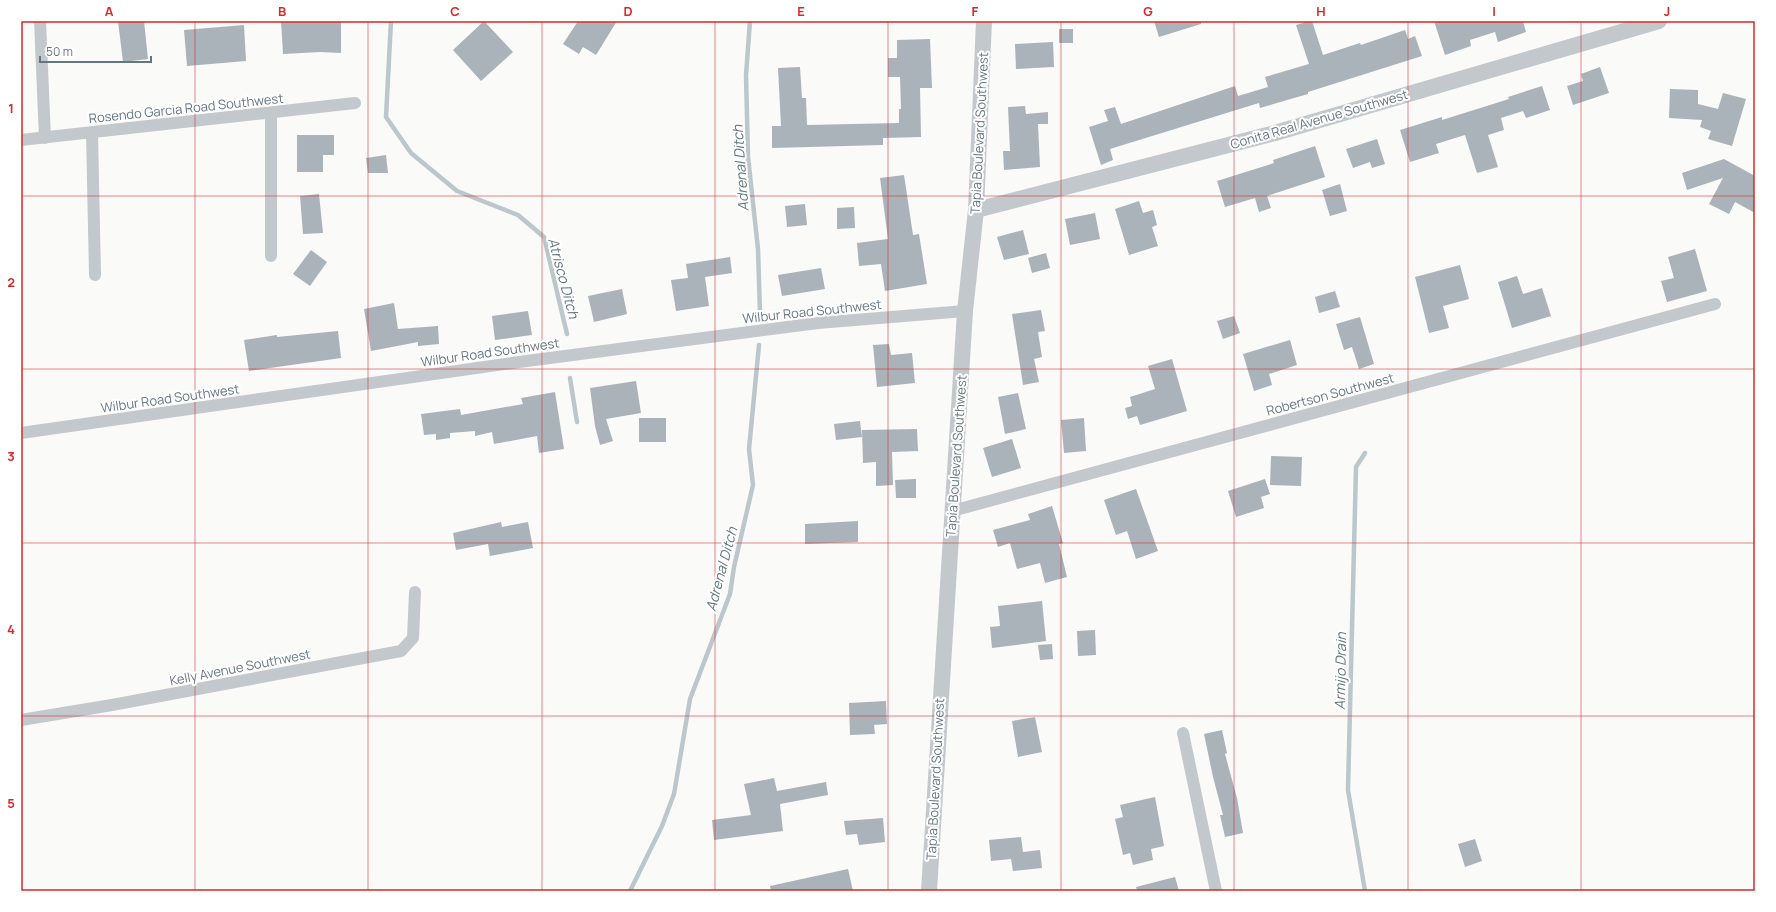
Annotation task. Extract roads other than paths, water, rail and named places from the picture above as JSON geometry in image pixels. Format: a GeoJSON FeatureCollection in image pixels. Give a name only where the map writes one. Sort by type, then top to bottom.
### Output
{"type":"FeatureCollection","features":[{"type":"Feature","properties":{"kind":"street"},"geometry":{"type":"LineString","coordinates":[[40,21],[45,138]]}},
{"type":"Feature","properties":{"kind":"street","name":"Tapia Boulevard Southwest"},"geometry":{"type":"LineString","coordinates":[[929,891],[965,311],[976,210],[984,21]]}},
{"type":"Feature","properties":{"kind":"street","name":"Conita Real Avenue Southwest"},"geometry":{"type":"LineString","coordinates":[[976,210],[1276,133],[1659,21]]}},
{"type":"Feature","properties":{"kind":"street","name":"Rosendo Garcia Road Southwest"},"geometry":{"type":"LineString","coordinates":[[21,140],[355,103]]}},
{"type":"Feature","properties":{"kind":"street"},"geometry":{"type":"LineString","coordinates":[[271,113],[271,256]]}},
{"type":"Feature","properties":{"kind":"street"},"geometry":{"type":"LineString","coordinates":[[92,133],[95,275]]}},
{"type":"Feature","properties":{"kind":"street","name":"Robertson Southwest"},"geometry":{"type":"LineString","coordinates":[[952,512],[1715,304]]}},
{"type":"Feature","properties":{"kind":"street","name":"Wilbur Road Southwest"},"geometry":{"type":"LineString","coordinates":[[21,433],[520,362],[818,323],[965,311]]}},
{"type":"Feature","properties":{"kind":"street","name":"Kelly Avenue Southwest"},"geometry":{"type":"LineString","coordinates":[[21,720],[401,651],[413,638],[415,592]]}},
{"type":"Feature","properties":{"kind":"street"},"geometry":{"type":"LineString","coordinates":[[1183,733],[1216,891]]}},
{"type":"Feature","properties":{"kind":"waterway","name":"Atrisco Ditch"},"geometry":{"type":"LineString","coordinates":[[391,21],[386,117],[411,153],[457,191],[518,215],[544,237],[567,334]]}},
{"type":"Feature","properties":{"kind":"waterway","name":"Adrenal Ditch"},"geometry":{"type":"LineString","coordinates":[[750,21],[746,75],[748,157],[758,249],[760,313]]}},
{"type":"Feature","properties":{"kind":"waterway","name":"Adrenal Ditch"},"geometry":{"type":"LineString","coordinates":[[630,891],[662,826],[674,794],[690,699],[730,594],[734,567],[753,485],[749,449],[759,345]]}},
{"type":"Feature","properties":{"kind":"waterway"},"geometry":{"type":"LineString","coordinates":[[570,378],[577,422]]}},
{"type":"Feature","properties":{"kind":"waterway","name":"Armijo Drain"},"geometry":{"type":"LineString","coordinates":[[1365,453],[1356,467],[1348,790],[1365,891]]}}]}
